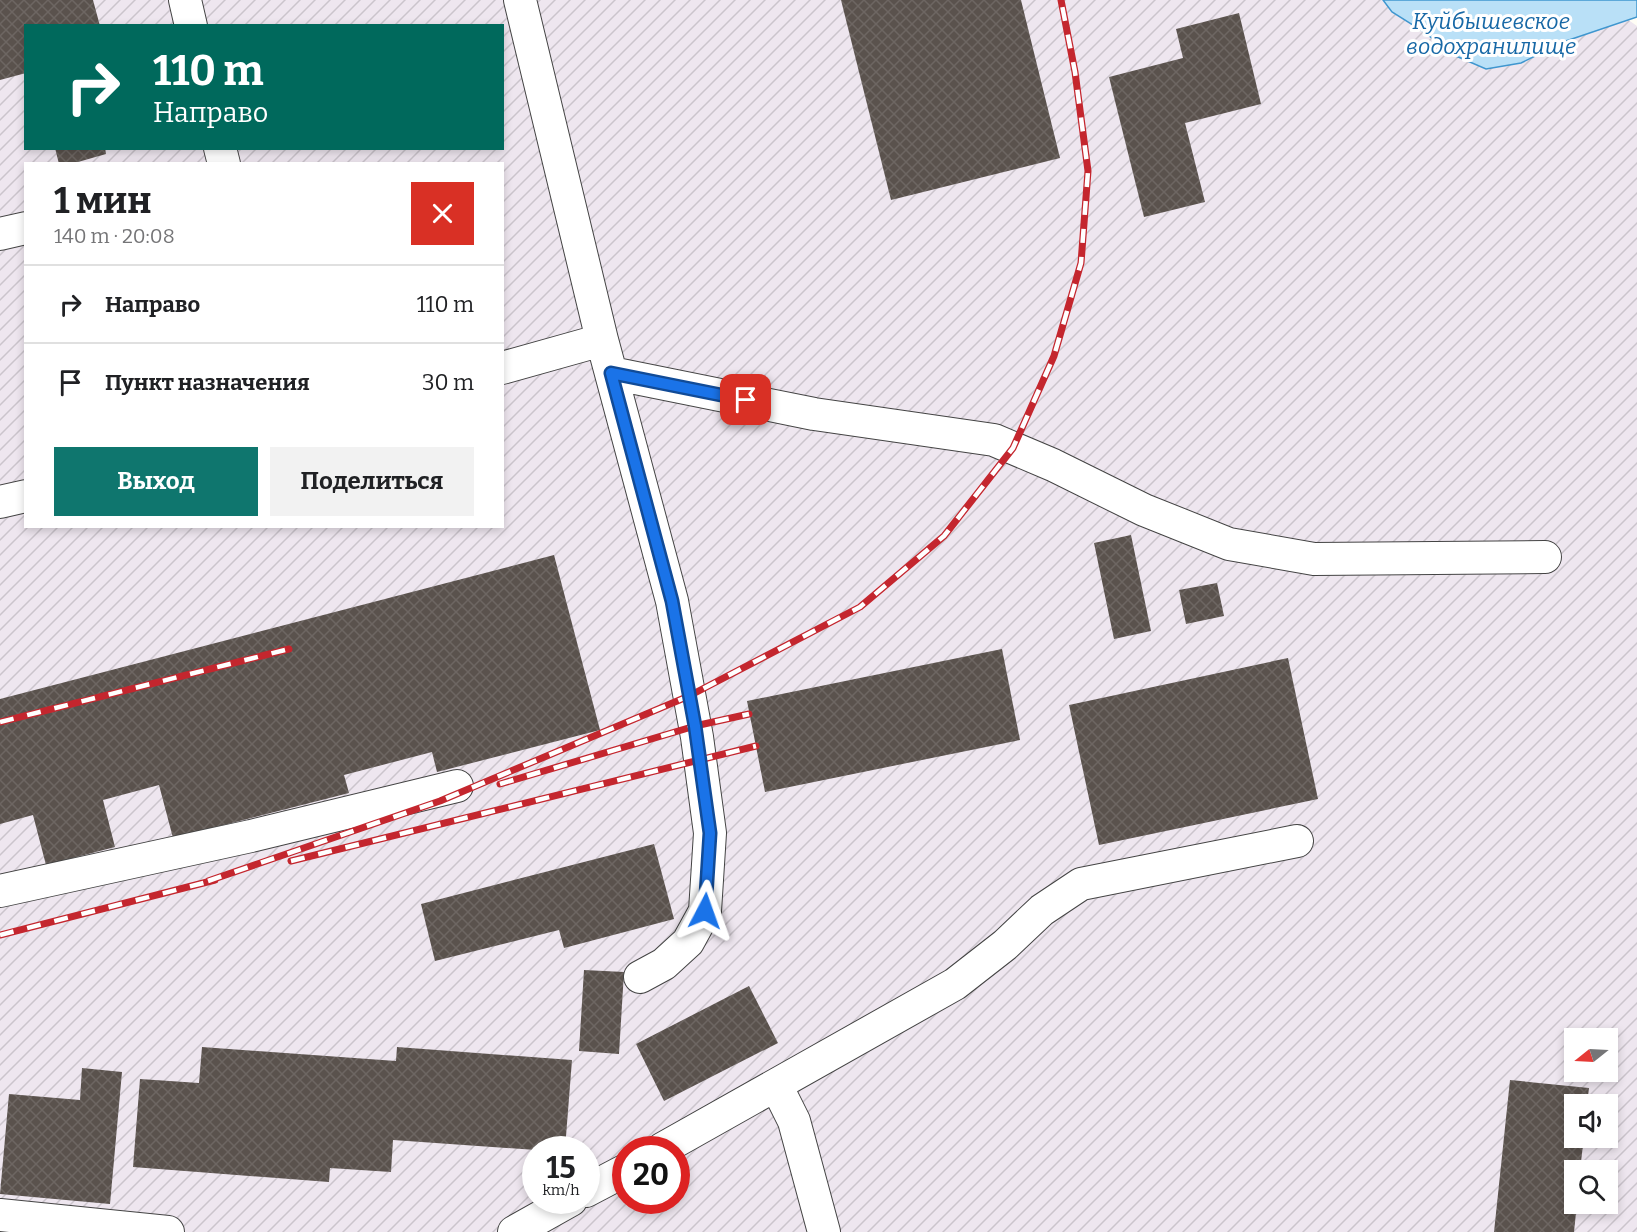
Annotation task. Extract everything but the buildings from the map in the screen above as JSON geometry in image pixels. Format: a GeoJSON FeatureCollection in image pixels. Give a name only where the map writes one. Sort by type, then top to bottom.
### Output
{"type":"FeatureCollection","features":[{"type":"Feature","properties":{"kind":"lane"},"geometry":{"type":"LineString","coordinates":[[185,0],[191,24]]}},
{"type":"Feature","properties":{"kind":"lane"},"geometry":{"type":"LineString","coordinates":[[520,0],[602,340],[672,601],[695,726],[710,833],[705,911],[688,942],[664,963],[640,976]]}},
{"type":"Feature","properties":{"kind":"lane"},"geometry":{"type":"LineString","coordinates":[[0,234],[24,228]]}},
{"type":"Feature","properties":{"kind":"lane"},"geometry":{"type":"LineString","coordinates":[[504,367],[602,340]]}},
{"type":"Feature","properties":{"kind":"lane"},"geometry":{"type":"LineString","coordinates":[[611,373],[814,414],[994,440],[1053,465],[1144,510],[1229,544],[1314,559],[1545,557]]}},
{"type":"Feature","properties":{"kind":"lane"},"geometry":{"type":"LineString","coordinates":[[0,502],[24,496]]}},
{"type":"Feature","properties":{"kind":"lane"},"geometry":{"type":"LineString","coordinates":[[0,891],[251,836],[457,786]]}},
{"type":"Feature","properties":{"kind":"lane"},"geometry":{"type":"LineString","coordinates":[[685,1136],[956,984],[1005,945],[1042,910],[1081,884],[1297,841]]}},
{"type":"Feature","properties":{"kind":"lane"},"geometry":{"type":"LineString","coordinates":[[776,1085],[794,1121],[824,1232]]}},
{"type":"Feature","properties":{"kind":"lane"},"geometry":{"type":"LineString","coordinates":[[514,1232],[546,1214]]}},
{"type":"Feature","properties":{"kind":"lane"},"geometry":{"type":"LineString","coordinates":[[0,1215],[168,1232]]}},
{"type":"Feature","properties":{"kind":"shaded area"},"geometry":{"type":"Polygon","coordinates":[[[0,0],[1383,0],[1392,12],[1456,56],[1486,69],[1521,63],[1566,41],[1627,19],[1637,26],[1637,1232],[0,1232],[0,0]]]}},
{"type":"Feature","properties":{"kind":"water","name":"Куйбышевское водохранилище"},"geometry":{"type":"Polygon","coordinates":[[[1383,0],[1637,0],[1637,17],[1566,41],[1521,63],[1486,69],[1456,56],[1392,12],[1383,0]]]}},
{"type":"Feature","properties":{"kind":"railway"},"geometry":{"type":"LineString","coordinates":[[208,881],[440,801],[689,696],[860,607],[944,536],[1013,448],[1054,356],[1081,263],[1088,171],[1075,72],[1061,0]]}},
{"type":"Feature","properties":{"kind":"railway"},"geometry":{"type":"LineString","coordinates":[[0,722],[289,649]]}},
{"type":"Feature","properties":{"kind":"railway"},"geometry":{"type":"LineString","coordinates":[[500,784],[695,726],[749,714]]}},
{"type":"Feature","properties":{"kind":"railway"},"geometry":{"type":"LineString","coordinates":[[291,861],[756,746]]}},
{"type":"Feature","properties":{"kind":"railway"},"geometry":{"type":"LineString","coordinates":[[0,935],[215,880]]}},
{"type":"Feature","properties":{"kind":"route"},"geometry":{"type":"LineString","coordinates":[[705,911],[710,833],[695,726],[672,601],[611,373],[746,400]]}}]}
